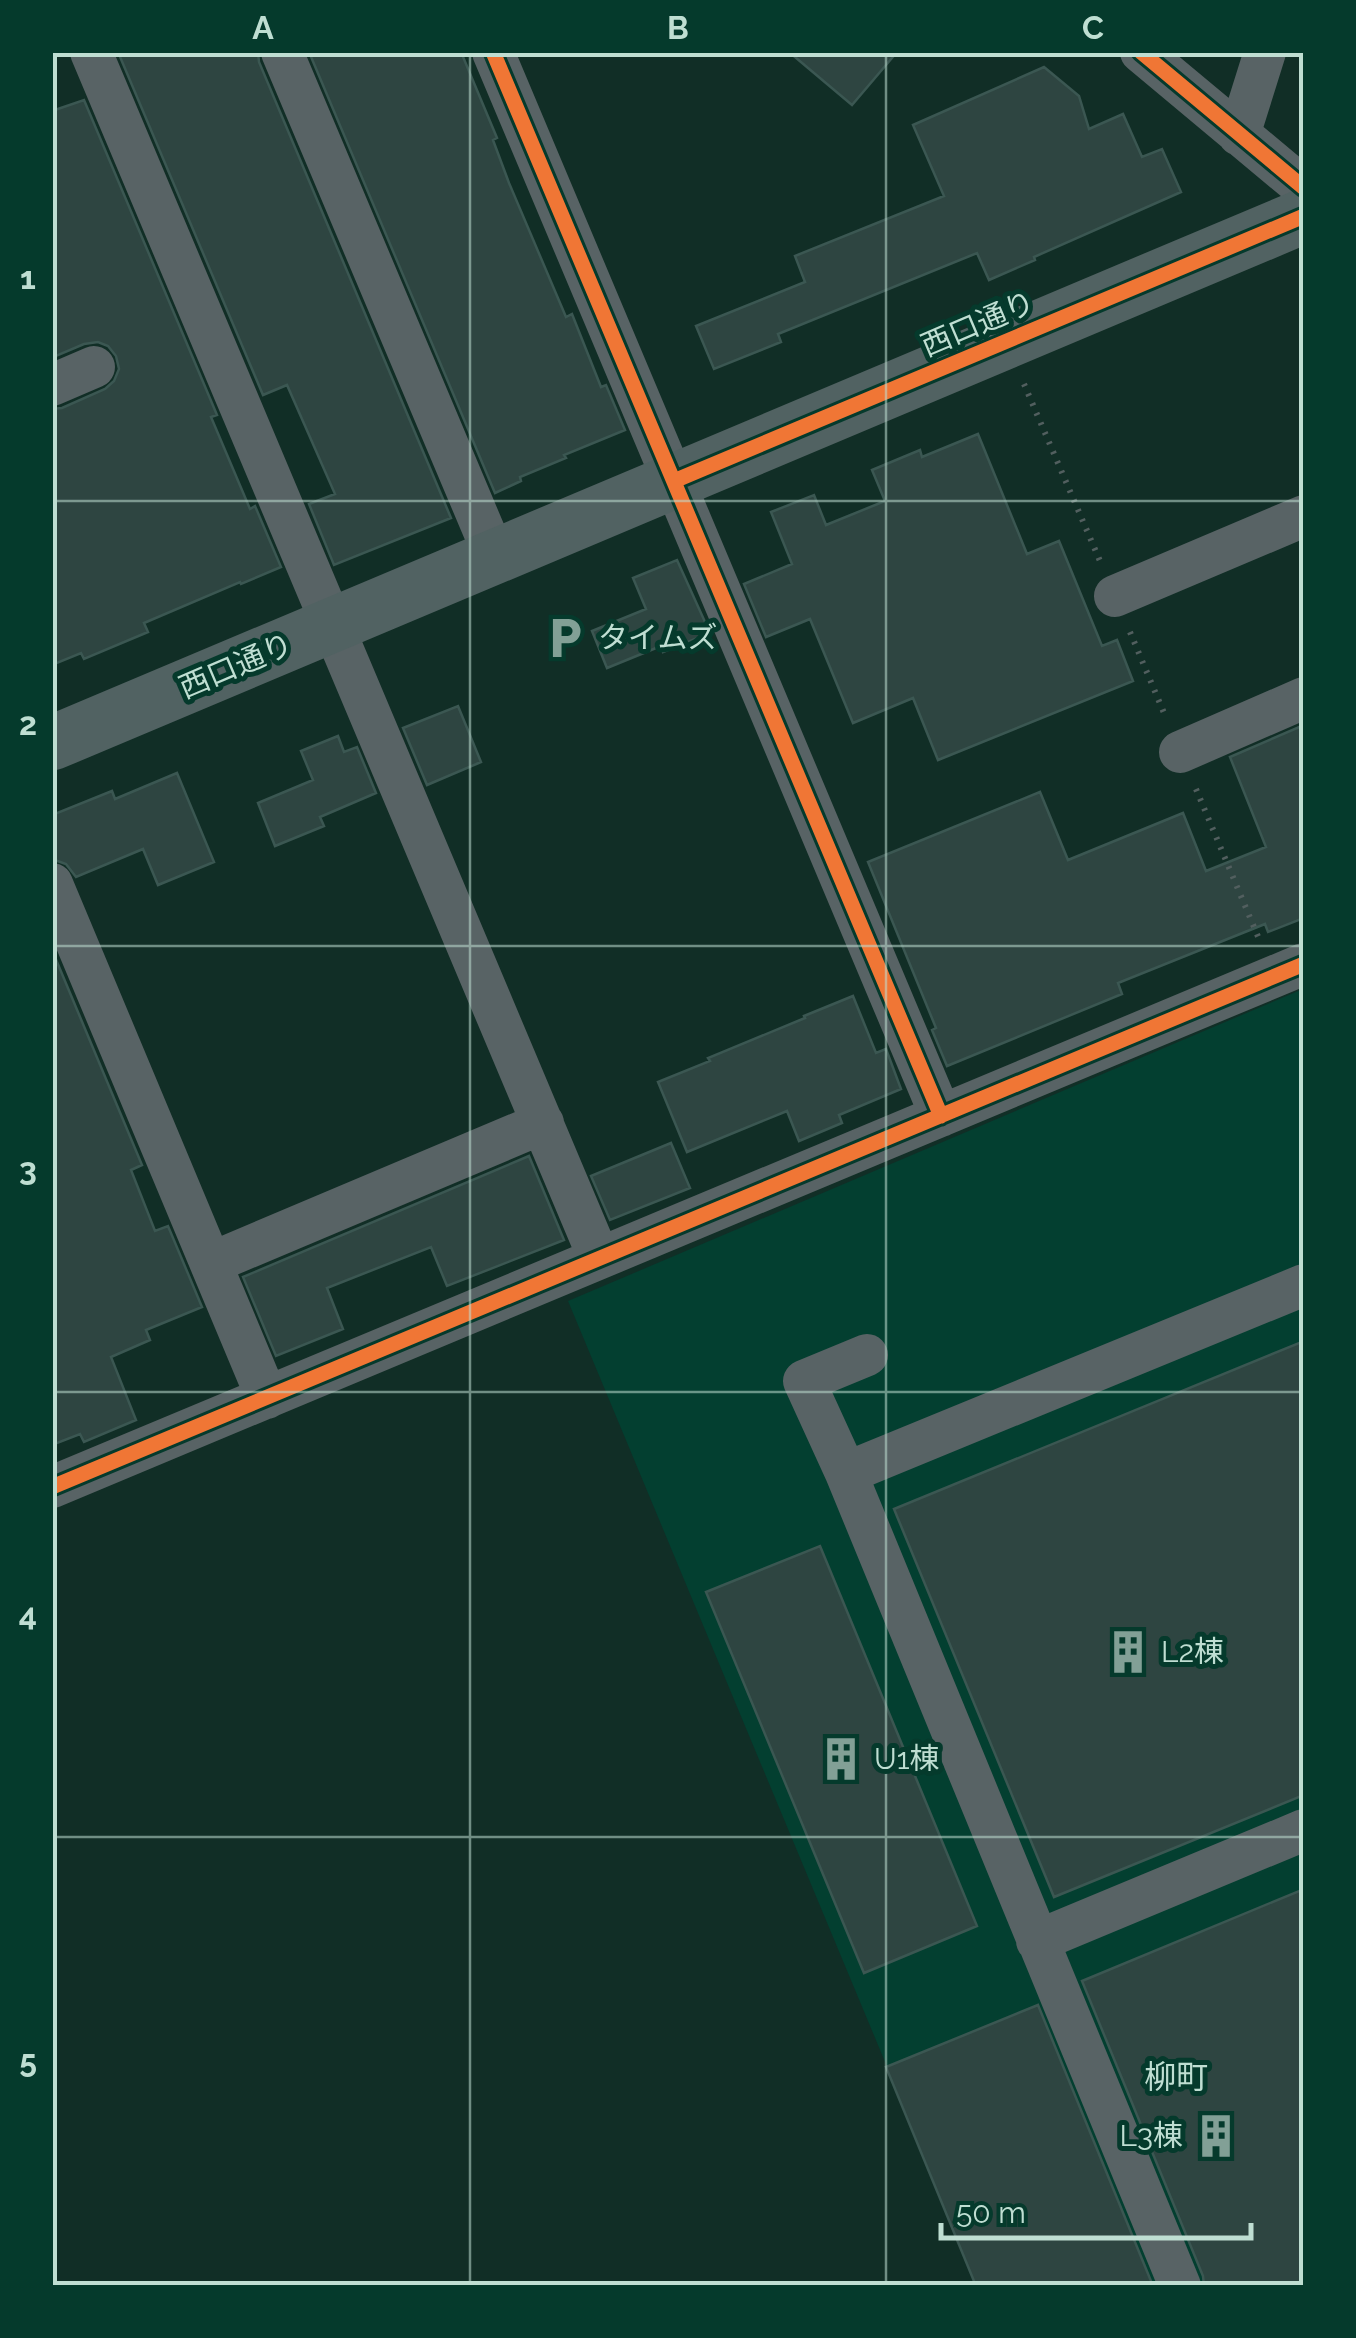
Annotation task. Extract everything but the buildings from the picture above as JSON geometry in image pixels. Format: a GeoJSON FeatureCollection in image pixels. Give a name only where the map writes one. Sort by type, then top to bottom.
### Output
{"type":"FeatureCollection","features":[{"type":"Feature","properties":{"kind":"main road","name":"西口通り"},"geometry":{"type":"LineString","coordinates":[[52,744],[1304,216]]}},
{"type":"Feature","properties":{"kind":"street"},"geometry":{"type":"LineString","coordinates":[[92,52],[599,1258]]}},
{"type":"Feature","properties":{"kind":"street"},"geometry":{"type":"LineString","coordinates":[[282,52],[495,557]]}},
{"type":"Feature","properties":{"kind":"street"},"geometry":{"type":"LineString","coordinates":[[493,52],[941,1116]]}},
{"type":"Feature","properties":{"kind":"street"},"geometry":{"type":"LineString","coordinates":[[1141,52],[1304,188]]}},
{"type":"Feature","properties":{"kind":"street"},"geometry":{"type":"LineString","coordinates":[[1240,134],[1265,52]]}},
{"type":"Feature","properties":{"kind":"street"},"geometry":{"type":"LineString","coordinates":[[52,385],[94,366]]}},
{"type":"Feature","properties":{"kind":"street"},"geometry":{"type":"LineString","coordinates":[[1115,596],[1304,516]]}},
{"type":"Feature","properties":{"kind":"street"},"geometry":{"type":"LineString","coordinates":[[1180,752],[1304,698]]}},
{"type":"Feature","properties":{"kind":"street"},"geometry":{"type":"LineString","coordinates":[[52,884],[267,1398]]}},
{"type":"Feature","properties":{"kind":"street"},"geometry":{"type":"LineString","coordinates":[[52,1488],[1287,971]]}},
{"type":"Feature","properties":{"kind":"street"},"geometry":{"type":"LineString","coordinates":[[211,1262],[543,1124]]}},
{"type":"Feature","properties":{"kind":"street"},"geometry":{"type":"LineString","coordinates":[[846,1473],[1304,1286]]}},
{"type":"Feature","properties":{"kind":"street"},"geometry":{"type":"LineString","coordinates":[[867,1355],[804,1381],[846,1473],[1180,2286]]}},
{"type":"Feature","properties":{"kind":"street"},"geometry":{"type":"LineString","coordinates":[[1038,1941],[1304,1830]]}},
{"type":"Feature","properties":{"kind":"path"},"geometry":{"type":"LineString","coordinates":[[1006,342],[1259,938],[1287,971]]}},
{"type":"Feature","properties":{"kind":"shaded area"},"geometry":{"type":"Polygon","coordinates":[[[1303,989],[1303,2285],[978,2285],[568,1301],[1303,989]]]}},
{"type":"Feature","properties":{"kind":"cycle path"},"geometry":{"type":"LineString","coordinates":[[493,52],[941,1116]]}},
{"type":"Feature","properties":{"kind":"cycle path"},"geometry":{"type":"LineString","coordinates":[[1141,52],[1304,188]]}},
{"type":"Feature","properties":{"kind":"cycle path"},"geometry":{"type":"LineString","coordinates":[[674,481],[1304,216]]}},
{"type":"Feature","properties":{"kind":"cycle path"},"geometry":{"type":"LineString","coordinates":[[52,1487],[1304,964]]}},
{"type":"Feature","properties":{"kind":"place","name":"タイムズ"},"geometry":{"type":"Point","coordinates":[565,638]}},
{"type":"Feature","properties":{"kind":"place","name":"L2棟"},"geometry":{"type":"Point","coordinates":[1128,1652]}},
{"type":"Feature","properties":{"kind":"place","name":"U1棟"},"geometry":{"type":"Point","coordinates":[841,1759]}},
{"type":"Feature","properties":{"kind":"place","name":"L3棟"},"geometry":{"type":"Point","coordinates":[1216,2136]}},
{"type":"Feature","properties":{"kind":"district","name":"柳町"},"geometry":{"type":"Point","coordinates":[1176,2077]}}]}
